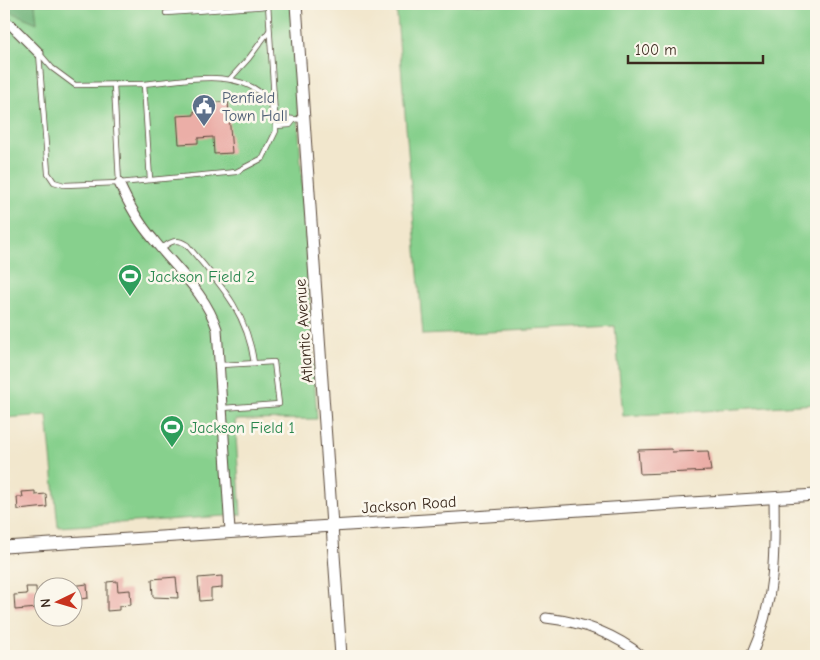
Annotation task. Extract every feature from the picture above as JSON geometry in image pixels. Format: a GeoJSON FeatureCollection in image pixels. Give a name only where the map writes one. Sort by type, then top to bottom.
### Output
{"type":"FeatureCollection","features":[{"type":"Feature","properties":{"kind":"street","name":"Atlantic Avenue"},"geometry":{"type":"LineString","coordinates":[[296,4],[299,120],[341,656]]}},
{"type":"Feature","properties":{"kind":"street"},"geometry":{"type":"LineString","coordinates":[[4,22],[11,25],[39,52]]}},
{"type":"Feature","properties":{"kind":"street"},"geometry":{"type":"LineString","coordinates":[[119,183],[128,204],[161,249],[189,280],[213,315],[218,329],[230,531]]}},
{"type":"Feature","properties":{"kind":"street","name":"Jackson Road"},"geometry":{"type":"LineString","coordinates":[[4,546],[816,495]]}},
{"type":"Feature","properties":{"kind":"street"},"geometry":{"type":"LineString","coordinates":[[751,656],[757,642],[772,588],[775,557],[774,498]]}},
{"type":"Feature","properties":{"kind":"street"},"geometry":{"type":"LineString","coordinates":[[546,618],[563,620],[606,632],[625,642],[642,656]]}},
{"type":"Feature","properties":{"kind":"lane"},"geometry":{"type":"LineString","coordinates":[[39,52],[50,179],[56,184],[119,183],[236,172],[263,158],[276,131],[268,5],[166,13]]}},
{"type":"Feature","properties":{"kind":"lane"},"geometry":{"type":"LineString","coordinates":[[230,80],[250,58],[270,31]]}},
{"type":"Feature","properties":{"kind":"lane"},"geometry":{"type":"LineString","coordinates":[[39,52],[52,68],[75,85],[230,80],[247,84],[268,100],[275,117]]}},
{"type":"Feature","properties":{"kind":"lane"},"geometry":{"type":"LineString","coordinates":[[144,84],[150,180]]}},
{"type":"Feature","properties":{"kind":"lane"},"geometry":{"type":"LineString","coordinates":[[114,85],[119,183]]}},
{"type":"Feature","properties":{"kind":"lane"},"geometry":{"type":"LineString","coordinates":[[275,117],[288,117],[299,120]]}},
{"type":"Feature","properties":{"kind":"lane"},"geometry":{"type":"LineString","coordinates":[[276,126],[290,125],[299,120]]}},
{"type":"Feature","properties":{"kind":"lane"},"geometry":{"type":"LineString","coordinates":[[161,249],[170,242],[181,240],[222,286],[242,318],[250,339],[254,363]]}},
{"type":"Feature","properties":{"kind":"lane"},"geometry":{"type":"LineString","coordinates":[[221,365],[274,362],[279,404],[223,408]]}},
{"type":"Feature","properties":{"kind":"green space"},"geometry":{"type":"Polygon","coordinates":[[[4,4],[291,4],[317,419],[235,420],[241,515],[58,527],[47,415],[4,418],[4,4]]]}},
{"type":"Feature","properties":{"kind":"green space"},"geometry":{"type":"Polygon","coordinates":[[[4,4],[35,4],[37,23],[4,9],[4,4]]]}},
{"type":"Feature","properties":{"kind":"green space"},"geometry":{"type":"Polygon","coordinates":[[[396,4],[816,4],[816,404],[623,416],[615,326],[423,335],[396,4]]]}},
{"type":"Feature","properties":{"kind":"building","name":"Penfield Town Hall"},"geometry":{"type":"Polygon","coordinates":[[[228,101],[232,153],[214,154],[213,137],[198,138],[198,143],[179,144],[177,116],[194,115],[194,111],[209,110],[209,103],[228,101]]]}},
{"type":"Feature","properties":{"kind":"building"},"geometry":{"type":"Polygon","coordinates":[[[671,449],[672,452],[708,451],[711,471],[640,474],[638,450],[671,449]]]}},
{"type":"Feature","properties":{"kind":"building"},"geometry":{"type":"Polygon","coordinates":[[[35,491],[35,495],[46,494],[47,507],[18,510],[17,497],[23,497],[22,492],[35,491]]]}},
{"type":"Feature","properties":{"kind":"building"},"geometry":{"type":"Polygon","coordinates":[[[222,576],[222,588],[211,589],[211,600],[200,601],[198,578],[222,576]]]}},
{"type":"Feature","properties":{"kind":"building"},"geometry":{"type":"Polygon","coordinates":[[[176,577],[178,598],[153,597],[152,579],[176,577]]]}},
{"type":"Feature","properties":{"kind":"building"},"geometry":{"type":"Polygon","coordinates":[[[117,581],[118,591],[130,590],[131,605],[119,606],[119,610],[107,611],[107,582],[117,581]]]}},
{"type":"Feature","properties":{"kind":"building"},"geometry":{"type":"Polygon","coordinates":[[[87,584],[88,598],[82,599],[82,585],[87,584]]]}},
{"type":"Feature","properties":{"kind":"building"},"geometry":{"type":"Polygon","coordinates":[[[26,587],[32,587],[32,608],[15,610],[14,595],[27,594],[26,587]]]}},
{"type":"Feature","properties":{"kind":"place","name":"Penfield Town Hall"},"geometry":{"type":"Point","coordinates":[204,127]}},
{"type":"Feature","properties":{"kind":"place","name":"Jackson Field 2"},"geometry":{"type":"Point","coordinates":[130,297]}},
{"type":"Feature","properties":{"kind":"place","name":"Jackson Field 1"},"geometry":{"type":"Point","coordinates":[172,448]}}]}
